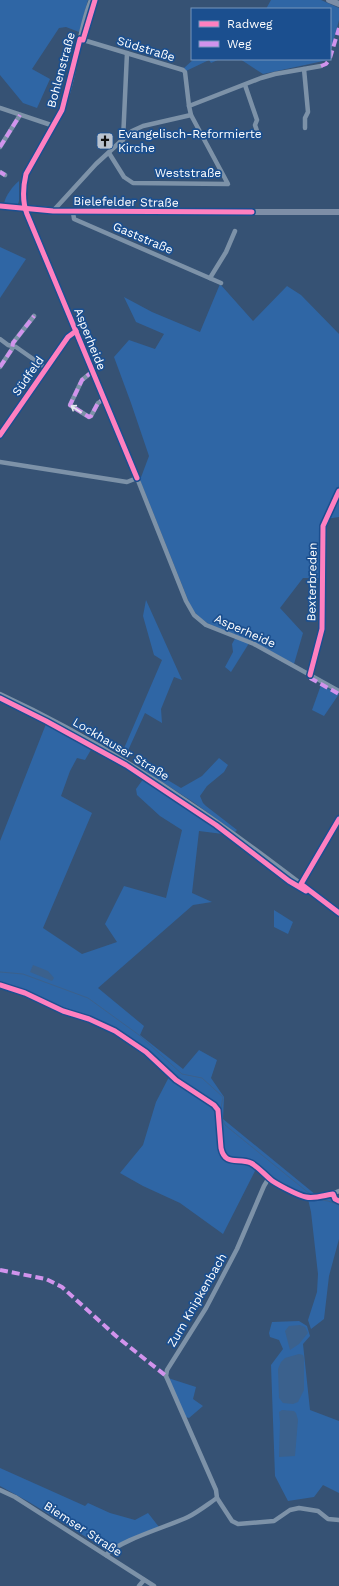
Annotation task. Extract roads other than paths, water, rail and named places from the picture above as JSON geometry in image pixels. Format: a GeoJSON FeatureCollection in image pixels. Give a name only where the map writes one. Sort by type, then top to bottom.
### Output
{"type":"FeatureCollection","features":[{"type":"Feature","properties":{"kind":"main road"},"geometry":{"type":"LineString","coordinates":[[329,0],[339,4]]}},
{"type":"Feature","properties":{"kind":"main road","name":"Bielefelder Straße"},"geometry":{"type":"LineString","coordinates":[[0,206],[72,212],[339,212]]}},
{"type":"Feature","properties":{"kind":"street","name":"Bohlenstraße"},"geometry":{"type":"LineString","coordinates":[[25,208],[23,185],[26,174],[32,160],[54,126],[65,103],[91,0]]}},
{"type":"Feature","properties":{"kind":"street","name":"Südstraße"},"geometry":{"type":"LineString","coordinates":[[81,40],[183,70],[185,72],[189,106],[192,115]]}},
{"type":"Feature","properties":{"kind":"street"},"geometry":{"type":"LineString","coordinates":[[122,140],[127,53]]}},
{"type":"Feature","properties":{"kind":"street"},"geometry":{"type":"LineString","coordinates":[[189,106],[275,74],[321,66]]}},
{"type":"Feature","properties":{"kind":"street"},"geometry":{"type":"LineString","coordinates":[[304,68],[308,112],[305,118],[305,128]]}},
{"type":"Feature","properties":{"kind":"street"},"geometry":{"type":"LineString","coordinates":[[245,84],[257,120],[255,125],[258,134]]}},
{"type":"Feature","properties":{"kind":"street"},"geometry":{"type":"LineString","coordinates":[[0,108],[54,126]]}},
{"type":"Feature","properties":{"kind":"street"},"geometry":{"type":"LineString","coordinates":[[0,148],[20,115]]}},
{"type":"Feature","properties":{"kind":"street"},"geometry":{"type":"LineString","coordinates":[[53,211],[96,164],[132,132],[143,126],[192,115]]}},
{"type":"Feature","properties":{"kind":"street","name":"Weststraße"},"geometry":{"type":"LineString","coordinates":[[109,153],[124,177],[133,183],[228,184],[192,115]]}},
{"type":"Feature","properties":{"kind":"street","name":"Asperheide"},"geometry":{"type":"LineString","coordinates":[[25,208],[137,478],[186,601],[194,615],[211,628],[249,642],[339,691]]}},
{"type":"Feature","properties":{"kind":"street","name":"Gaststraße"},"geometry":{"type":"LineString","coordinates":[[72,212],[74,219],[221,282]]}},
{"type":"Feature","properties":{"kind":"street"},"geometry":{"type":"LineString","coordinates":[[210,278],[226,252],[235,231]]}},
{"type":"Feature","properties":{"kind":"street"},"geometry":{"type":"LineString","coordinates":[[0,367],[12,349],[12,346],[20,333],[34,316]]}},
{"type":"Feature","properties":{"kind":"street","name":"Südfeld"},"geometry":{"type":"LineString","coordinates":[[0,435],[68,337],[76,331]]}},
{"type":"Feature","properties":{"kind":"street"},"geometry":{"type":"LineString","coordinates":[[0,340],[46,368]]}},
{"type":"Feature","properties":{"kind":"street"},"geometry":{"type":"LineString","coordinates":[[93,371],[87,374],[82,380],[70,405],[72,408],[89,417],[98,403],[104,398]]}},
{"type":"Feature","properties":{"kind":"street"},"geometry":{"type":"LineString","coordinates":[[0,462],[127,482],[137,478]]}},
{"type":"Feature","properties":{"kind":"street","name":"Bexterbreden"},"geometry":{"type":"LineString","coordinates":[[310,675],[322,629],[323,526],[339,491]]}},
{"type":"Feature","properties":{"kind":"street","name":"Lockhauser Straße"},"geometry":{"type":"LineString","coordinates":[[0,694],[93,742],[162,784],[224,826],[339,913]]}},
{"type":"Feature","properties":{"kind":"street"},"geometry":{"type":"LineString","coordinates":[[301,884],[339,819]]}},
{"type":"Feature","properties":{"kind":"street","name":"Zum Knipkenbach"},"geometry":{"type":"LineString","coordinates":[[339,1191],[317,1197],[306,1197],[276,1182],[271,1180],[267,1181],[238,1249],[206,1308],[167,1370],[166,1376],[216,1490],[217,1498],[232,1521],[238,1524],[274,1521],[290,1510],[299,1508],[318,1511],[328,1519],[339,1520]]}},
{"type":"Feature","properties":{"kind":"street","name":"Biemser Straße"},"geometry":{"type":"LineString","coordinates":[[0,1490],[15,1497],[154,1586]]}},
{"type":"Feature","properties":{"kind":"street"},"geometry":{"type":"LineString","coordinates":[[106,1556],[111,1550],[190,1516],[217,1498]]}},
{"type":"Feature","properties":{"kind":"street"},"geometry":{"type":"LineString","coordinates":[[139,1586],[144,1580]]}},
{"type":"Feature","properties":{"kind":"waterway"},"geometry":{"type":"LineString","coordinates":[[0,972],[23,974],[88,998],[139,1035],[182,1074],[202,1078],[223,1097],[220,1114],[225,1125],[310,1194]]}},
{"type":"Feature","properties":{"kind":"waterway"},"geometry":{"type":"LineString","coordinates":[[317,1199],[339,1205]]}},
{"type":"Feature","properties":{"kind":"place","name":"Evangelisch-Reformierte Kirche"},"geometry":{"type":"Point","coordinates":[105,141]}}]}
